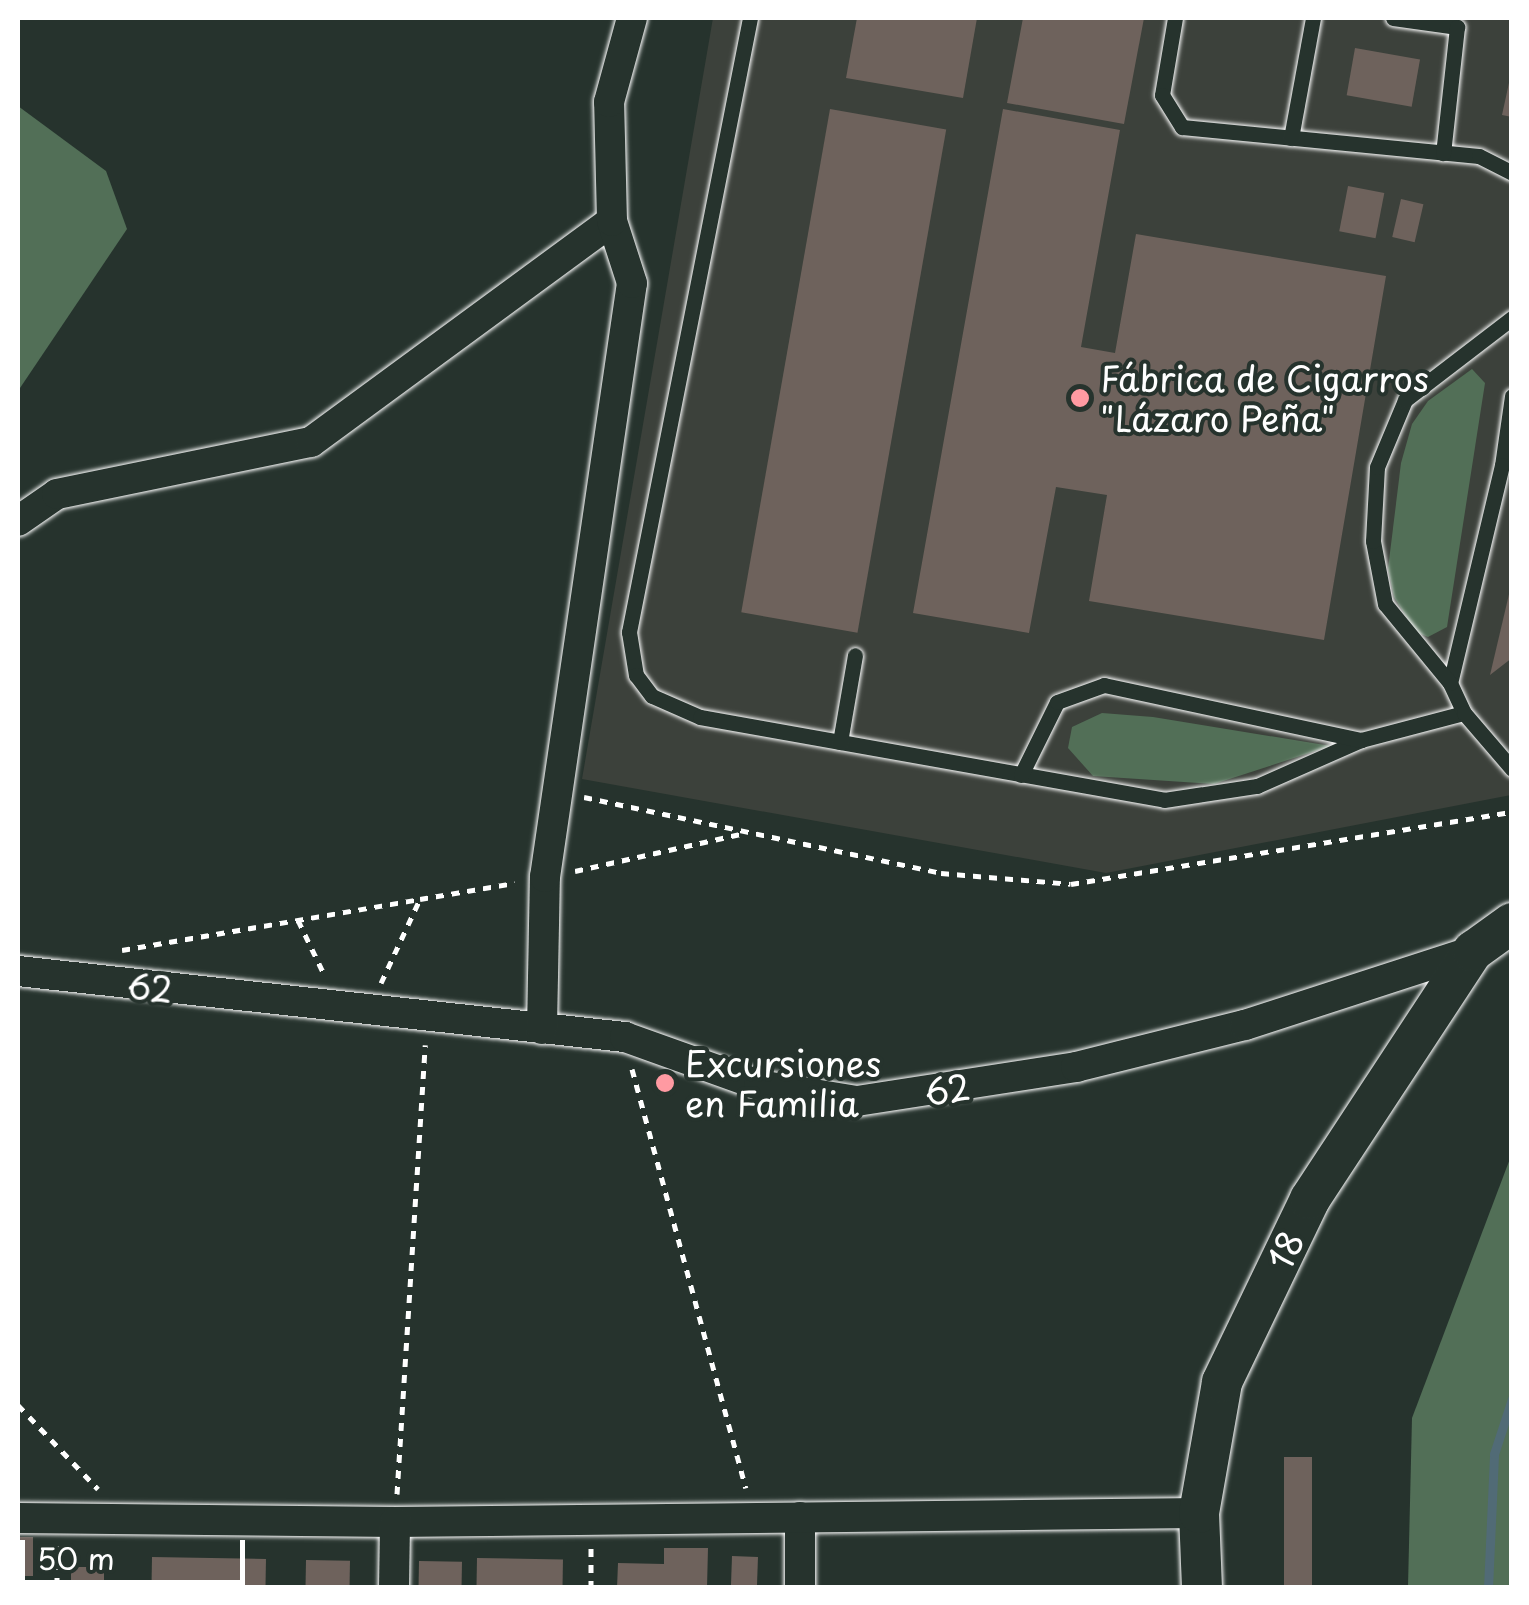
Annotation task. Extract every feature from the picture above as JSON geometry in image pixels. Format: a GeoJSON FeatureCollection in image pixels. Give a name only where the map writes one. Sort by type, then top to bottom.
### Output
{"type":"FeatureCollection","features":[{"type":"Feature","properties":{"kind":"street"},"geometry":{"type":"LineString","coordinates":[[542,1029],[546,878],[632,283],[612,221],[609,102],[632,18]]}},
{"type":"Feature","properties":{"kind":"street"},"geometry":{"type":"LineString","coordinates":[[18,521],[57,494],[310,442],[612,221]]}},
{"type":"Feature","properties":{"kind":"street"},"geometry":{"type":"LineString","coordinates":[[1492,948],[1512,923]]}},
{"type":"Feature","properties":{"kind":"street","name":"62"},"geometry":{"type":"LineString","coordinates":[[18,971],[625,1037],[758,1085],[857,1101],[1076,1068],[1245,1025],[1492,948]]}},
{"type":"Feature","properties":{"kind":"street","name":"18"},"geometry":{"type":"LineString","coordinates":[[1202,1588],[1199,1513],[1222,1382],[1310,1200],[1492,948]]}},
{"type":"Feature","properties":{"kind":"street"},"geometry":{"type":"LineString","coordinates":[[18,1518],[395,1522],[1199,1513]]}},
{"type":"Feature","properties":{"kind":"street"},"geometry":{"type":"LineString","coordinates":[[800,1517],[800,1588]]}},
{"type":"Feature","properties":{"kind":"street"},"geometry":{"type":"LineString","coordinates":[[394,1588],[395,1522]]}},
{"type":"Feature","properties":{"kind":"lane"},"geometry":{"type":"LineString","coordinates":[[750,18],[628,655],[652,696],[672,707],[1114,796],[1211,797],[1257,786],[1361,740],[1464,713]]}},
{"type":"Feature","properties":{"kind":"lane"},"geometry":{"type":"LineString","coordinates":[[1175,18],[1162,94],[1182,127],[1479,156],[1512,173]]}},
{"type":"Feature","properties":{"kind":"lane"},"geometry":{"type":"LineString","coordinates":[[1291,138],[1313,18]]}},
{"type":"Feature","properties":{"kind":"lane"},"geometry":{"type":"LineString","coordinates":[[1392,18],[1456,27],[1443,153]]}},
{"type":"Feature","properties":{"kind":"lane"},"geometry":{"type":"LineString","coordinates":[[1512,318],[1405,400],[1378,467],[1373,541],[1385,604],[1450,683],[1464,713],[1512,770]]}},
{"type":"Feature","properties":{"kind":"lane"},"geometry":{"type":"LineString","coordinates":[[1450,683],[1507,466],[1512,396]]}},
{"type":"Feature","properties":{"kind":"lane"},"geometry":{"type":"LineString","coordinates":[[840,742],[855,655]]}},
{"type":"Feature","properties":{"kind":"lane"},"geometry":{"type":"LineString","coordinates":[[1021,776],[1057,702],[1104,685],[1361,740]]}},
{"type":"Feature","properties":{"kind":"path"},"geometry":{"type":"LineString","coordinates":[[559,791],[942,873],[1071,884],[1512,812]]}},
{"type":"Feature","properties":{"kind":"path"},"geometry":{"type":"LineString","coordinates":[[111,952],[546,878],[748,832]]}},
{"type":"Feature","properties":{"kind":"path"},"geometry":{"type":"LineString","coordinates":[[298,920],[354,1008],[420,899]]}},
{"type":"Feature","properties":{"kind":"path"},"geometry":{"type":"LineString","coordinates":[[395,1522],[426,1018]]}},
{"type":"Feature","properties":{"kind":"path"},"geometry":{"type":"LineString","coordinates":[[625,1037],[754,1518]]}},
{"type":"Feature","properties":{"kind":"path"},"geometry":{"type":"LineString","coordinates":[[18,1405],[49,1430],[123,1519]]}},
{"type":"Feature","properties":{"kind":"path"},"geometry":{"type":"LineString","coordinates":[[56,1518],[57,1588]]}},
{"type":"Feature","properties":{"kind":"path"},"geometry":{"type":"LineString","coordinates":[[591,1520],[591,1588]]}},
{"type":"Feature","properties":{"kind":"shaded area","name":"Fábrica de Cigarros \"Lázaro Peña\""},"geometry":{"type":"Polygon","coordinates":[[[713,18],[1511,18],[1511,795],[1106,873],[582,779],[713,18]]]}},
{"type":"Feature","properties":{"kind":"green space"},"geometry":{"type":"Polygon","coordinates":[[[18,106],[106,171],[127,229],[18,391],[18,106]]]}},
{"type":"Feature","properties":{"kind":"green space"},"geometry":{"type":"Polygon","coordinates":[[[1472,369],[1485,383],[1447,627],[1428,637],[1416,632],[1394,597],[1388,569],[1401,463],[1412,424],[1428,401],[1472,369]]]}},
{"type":"Feature","properties":{"kind":"green space"},"geometry":{"type":"Polygon","coordinates":[[[1102,713],[1153,717],[1331,746],[1214,784],[1093,776],[1068,748],[1072,727],[1102,713]]]}},
{"type":"Feature","properties":{"kind":"green space"},"geometry":{"type":"Polygon","coordinates":[[[1511,1156],[1511,1587],[1408,1587],[1412,1418],[1511,1156]]]}},
{"type":"Feature","properties":{"kind":"building"},"geometry":{"type":"Polygon","coordinates":[[[857,18],[977,18],[963,98],[846,78],[857,18]]]}},
{"type":"Feature","properties":{"kind":"building"},"geometry":{"type":"Polygon","coordinates":[[[1023,18],[1144,18],[1124,124],[1007,103],[1023,18]]]}},
{"type":"Feature","properties":{"kind":"building"},"geometry":{"type":"Polygon","coordinates":[[[1355,48],[1420,59],[1412,107],[1347,95],[1355,48]]]}},
{"type":"Feature","properties":{"kind":"building"},"geometry":{"type":"Polygon","coordinates":[[[1512,69],[1512,117],[1502,115],[1512,69]]]}},
{"type":"Feature","properties":{"kind":"building"},"geometry":{"type":"Polygon","coordinates":[[[830,109],[946,129],[857,633],[741,612],[830,109]]]}},
{"type":"Feature","properties":{"kind":"building"},"geometry":{"type":"Polygon","coordinates":[[[1003,109],[1120,130],[1081,347],[1115,353],[1136,234],[1386,276],[1324,640],[1089,601],[1107,495],[1056,487],[1029,633],[913,613],[1003,109]]]}},
{"type":"Feature","properties":{"kind":"building"},"geometry":{"type":"Polygon","coordinates":[[[1348,186],[1384,193],[1376,238],[1339,231],[1348,186]]]}},
{"type":"Feature","properties":{"kind":"building"},"geometry":{"type":"Polygon","coordinates":[[[1401,199],[1423,204],[1415,242],[1392,237],[1401,199]]]}},
{"type":"Feature","properties":{"kind":"building"},"geometry":{"type":"Polygon","coordinates":[[[1510,590],[1512,658],[1490,675],[1510,590]]]}},
{"type":"Feature","properties":{"kind":"building"},"geometry":{"type":"Polygon","coordinates":[[[1284,1457],[1312,1457],[1312,1588],[1284,1588],[1284,1457]]]}},
{"type":"Feature","properties":{"kind":"building"},"geometry":{"type":"Polygon","coordinates":[[[18,1537],[33,1537],[33,1576],[18,1576],[18,1537]]]}},
{"type":"Feature","properties":{"kind":"building"},"geometry":{"type":"Polygon","coordinates":[[[664,1548],[708,1548],[707,1588],[617,1588],[618,1563],[664,1564],[664,1548]]]}},
{"type":"Feature","properties":{"kind":"building"},"geometry":{"type":"Polygon","coordinates":[[[732,1556],[758,1557],[757,1588],[731,1588],[732,1556]]]}},
{"type":"Feature","properties":{"kind":"building"},"geometry":{"type":"Polygon","coordinates":[[[152,1557],[266,1559],[265,1588],[151,1588],[152,1557]]]}},
{"type":"Feature","properties":{"kind":"building"},"geometry":{"type":"Polygon","coordinates":[[[477,1558],[563,1560],[562,1588],[476,1588],[477,1558]]]}},
{"type":"Feature","properties":{"kind":"building"},"geometry":{"type":"Polygon","coordinates":[[[306,1560],[350,1561],[350,1588],[306,1588],[306,1560]]]}},
{"type":"Feature","properties":{"kind":"building"},"geometry":{"type":"Polygon","coordinates":[[[419,1561],[462,1562],[462,1588],[419,1588],[419,1561]]]}},
{"type":"Feature","properties":{"kind":"building"},"geometry":{"type":"Polygon","coordinates":[[[71,1567],[104,1567],[104,1588],[71,1588],[71,1567]]]}},
{"type":"Feature","properties":{"kind":"waterway"},"geometry":{"type":"LineString","coordinates":[[1488,1588],[1494,1454],[1512,1399]]}},
{"type":"Feature","properties":{"kind":"place","name":"Fábrica de Cigarros \"Lázaro Peña\""},"geometry":{"type":"Point","coordinates":[1080,398]}},
{"type":"Feature","properties":{"kind":"place","name":"Excursiones en Familia"},"geometry":{"type":"Point","coordinates":[665,1083]}}]}
